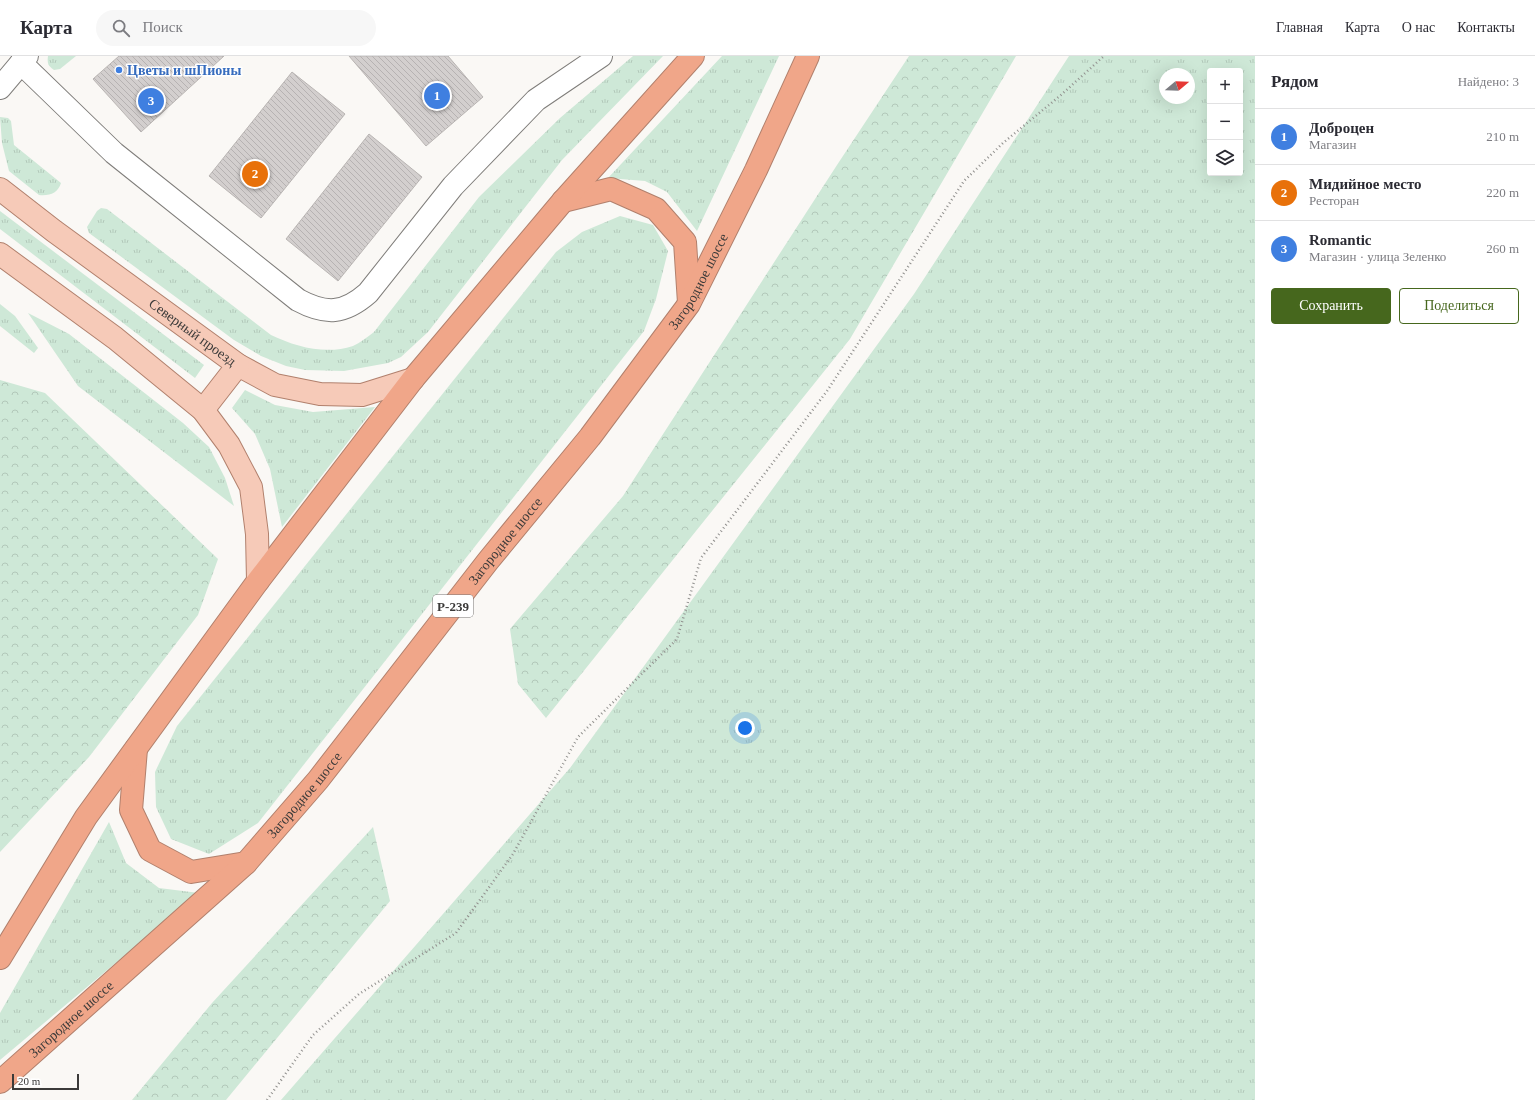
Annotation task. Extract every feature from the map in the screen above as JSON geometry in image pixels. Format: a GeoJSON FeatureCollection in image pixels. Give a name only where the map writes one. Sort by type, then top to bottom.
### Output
{"type":"FeatureCollection","features":[{"type":"Feature","properties":{"kind":"highway"},"geometry":{"type":"LineString","coordinates":[[0,958],[86,817],[258,581],[413,379],[563,201],[693,56]]}},
{"type":"Feature","properties":{"kind":"highway","name":"Загородное шоссе"},"geometry":{"type":"LineString","coordinates":[[0,1082],[246,863],[318,780],[488,561],[590,437],[689,304],[756,170],[808,56]]}},
{"type":"Feature","properties":{"kind":"highway"},"geometry":{"type":"LineString","coordinates":[[563,201],[611,189],[656,209],[685,242],[689,304]]}},
{"type":"Feature","properties":{"kind":"highway"},"geometry":{"type":"LineString","coordinates":[[136,749],[131,810],[150,850],[191,872],[246,863]]}},
{"type":"Feature","properties":{"kind":"main road","name":"Северный проезд"},"geometry":{"type":"LineString","coordinates":[[0,189],[54,231],[238,365],[274,385],[320,394],[362,395],[413,379]]}},
{"type":"Feature","properties":{"kind":"main road"},"geometry":{"type":"LineString","coordinates":[[0,254],[115,338],[203,410],[229,445],[251,487],[257,534],[258,581]]}},
{"type":"Feature","properties":{"kind":"main road"},"geometry":{"type":"LineString","coordinates":[[203,410],[238,365]]}},
{"type":"Feature","properties":{"kind":"street"},"geometry":{"type":"LineString","coordinates":[[0,88],[24,60],[114,153],[298,300],[312,307],[325,310],[337,310],[360,300],[368,293],[453,186],[536,100],[601,56]]}},
{"type":"Feature","properties":{"kind":"path"},"geometry":{"type":"LineString","coordinates":[[268,1100],[313,1036],[359,994],[456,933],[513,854],[578,737],[677,639],[701,558],[826,391],[964,181],[1003,143],[1061,95],[1104,56]]}},
{"type":"Feature","properties":{"kind":"green space"},"geometry":{"type":"Polygon","coordinates":[[[48,56],[76,56],[60,69],[54,70],[48,64],[48,56]]]}},
{"type":"Feature","properties":{"kind":"green space"},"geometry":{"type":"Polygon","coordinates":[[[633,56],[663,56],[562,160],[428,332],[401,357],[388,363],[344,371],[305,370],[286,366],[261,356],[234,340],[89,233],[87,227],[97,211],[101,208],[107,209],[271,335],[301,346],[322,350],[343,349],[353,346],[374,332],[479,197],[560,118],[633,56]]]}},
{"type":"Feature","properties":{"kind":"green space"},"geometry":{"type":"Polygon","coordinates":[[[722,56],[779,56],[697,231],[667,192],[645,181],[608,178],[722,56]]]}},
{"type":"Feature","properties":{"kind":"green space"},"geometry":{"type":"Polygon","coordinates":[[[909,56],[1016,56],[850,339],[546,718],[518,684],[510,629],[623,496],[909,56]]]}},
{"type":"Feature","properties":{"kind":"green space"},"geometry":{"type":"Polygon","coordinates":[[[1069,56],[1255,56],[1255,1100],[281,1100],[570,768],[914,294],[1069,56]]]}},
{"type":"Feature","properties":{"kind":"green space"},"geometry":{"type":"Polygon","coordinates":[[[0,117],[8,118],[11,121],[14,145],[61,183],[56,191],[47,195],[39,195],[9,171],[2,143],[0,117]]]}},
{"type":"Feature","properties":{"kind":"green space"},"geometry":{"type":"Polygon","coordinates":[[[0,211],[204,365],[195,378],[0,229],[0,211]]]}},
{"type":"Feature","properties":{"kind":"green space"},"geometry":{"type":"Polygon","coordinates":[[[620,216],[653,225],[668,251],[656,299],[644,331],[258,823],[209,854],[171,839],[156,807],[155,772],[177,726],[556,252],[582,232],[620,216]]]}},
{"type":"Feature","properties":{"kind":"green space"},"geometry":{"type":"Polygon","coordinates":[[[0,304],[15,316],[38,348],[34,353],[0,326],[0,304]]]}},
{"type":"Feature","properties":{"kind":"green space"},"geometry":{"type":"Polygon","coordinates":[[[28,313],[69,334],[183,423],[209,447],[225,478],[234,506],[78,386],[28,313]]]}},
{"type":"Feature","properties":{"kind":"green space"},"geometry":{"type":"Polygon","coordinates":[[[0,380],[45,393],[218,559],[198,615],[89,757],[0,852],[0,380]]]}},
{"type":"Feature","properties":{"kind":"green space"},"geometry":{"type":"Polygon","coordinates":[[[245,390],[275,405],[313,412],[375,407],[282,527],[270,469],[255,434],[232,408],[245,390]]]}},
{"type":"Feature","properties":{"kind":"green space"},"geometry":{"type":"Polygon","coordinates":[[[109,822],[126,863],[159,888],[199,893],[0,1060],[0,1013],[109,822]]]}},
{"type":"Feature","properties":{"kind":"green space"},"geometry":{"type":"Polygon","coordinates":[[[373,827],[390,901],[226,1100],[132,1100],[212,1003],[373,827]]]}},
{"type":"Feature","properties":{"kind":"building"},"geometry":{"type":"Polygon","coordinates":[[[119,56],[224,56],[141,132],[93,79],[119,56]]]}},
{"type":"Feature","properties":{"kind":"building"},"geometry":{"type":"Polygon","coordinates":[[[349,56],[448,56],[483,97],[426,146],[349,56]]]}},
{"type":"Feature","properties":{"kind":"building"},"geometry":{"type":"Polygon","coordinates":[[[292,72],[345,114],[261,218],[209,176],[292,72]]]}},
{"type":"Feature","properties":{"kind":"building"},"geometry":{"type":"Polygon","coordinates":[[[369,134],[422,177],[338,281],[286,239],[369,134]]]}},
{"type":"Feature","properties":{"kind":"place","name":"Цветы и шПионы"},"geometry":{"type":"Point","coordinates":[119,70]}},
{"type":"Feature","properties":{"kind":"place","name":"Доброцен"},"geometry":{"type":"Point","coordinates":[437,96]}},
{"type":"Feature","properties":{"kind":"place","name":"Romantic"},"geometry":{"type":"Point","coordinates":[151,101]}},
{"type":"Feature","properties":{"kind":"place","name":"Мидийное место"},"geometry":{"type":"Point","coordinates":[255,174]}}]}
